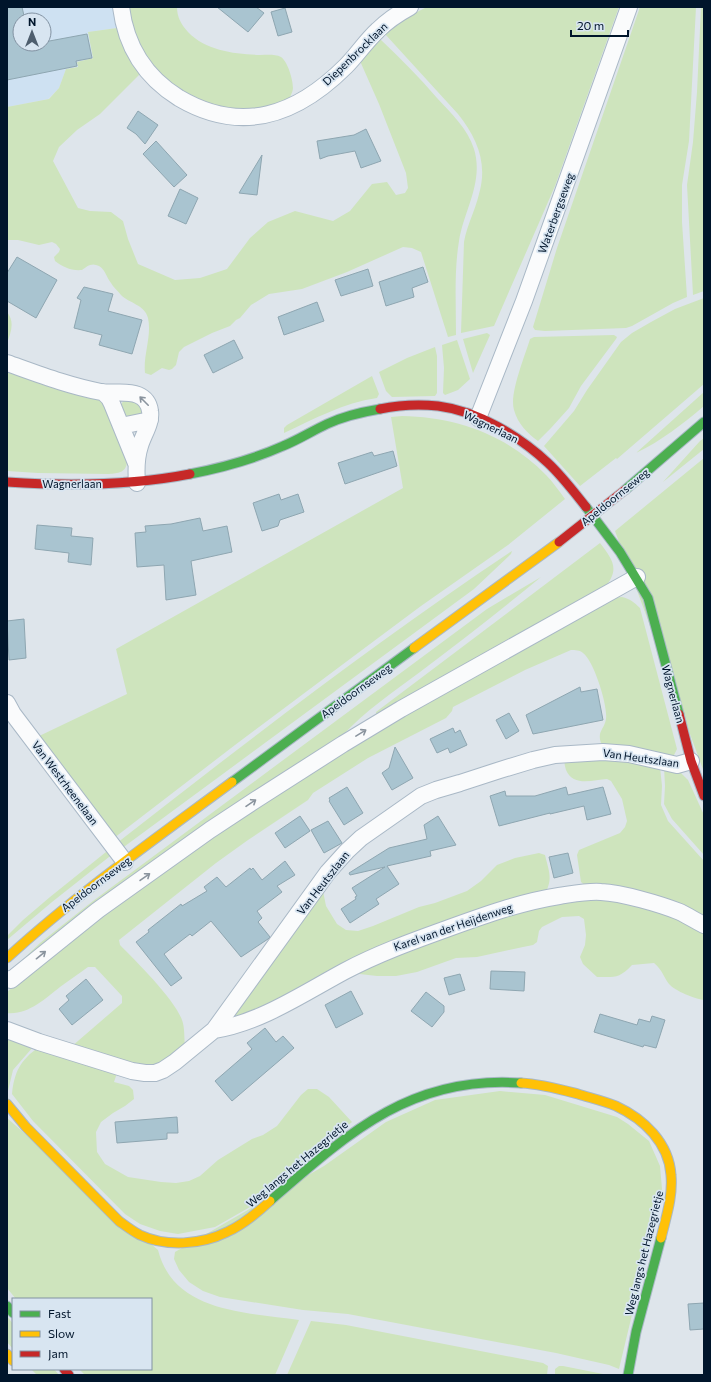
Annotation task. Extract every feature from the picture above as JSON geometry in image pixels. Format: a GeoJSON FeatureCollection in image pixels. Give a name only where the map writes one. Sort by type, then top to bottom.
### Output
{"type":"FeatureCollection","features":[{"type":"Feature","properties":{"kind":"street","name":"Diepenbrocklaan"},"geometry":{"type":"LineString","coordinates":[[121,7],[124,26],[130,44],[139,61],[162,85],[182,99],[214,113],[254,117],[291,107],[313,93],[337,75],[378,30],[410,7]]}},
{"type":"Feature","properties":{"kind":"street","name":"Waterbergseweg"},"geometry":{"type":"LineString","coordinates":[[478,418],[524,301],[629,7]]}},
{"type":"Feature","properties":{"kind":"street"},"geometry":{"type":"LineString","coordinates":[[7,363],[56,380],[103,392],[134,393],[145,399],[148,404],[150,420],[140,445],[136,463],[137,483]]}},
{"type":"Feature","properties":{"kind":"street"},"geometry":{"type":"LineString","coordinates":[[103,392],[109,398],[136,463]]}},
{"type":"Feature","properties":{"kind":"street","name":"Wagnerlaan"},"geometry":{"type":"LineString","coordinates":[[7,482],[95,485],[137,483],[184,475],[232,464],[281,447],[328,424],[353,414],[396,406],[440,406],[478,418],[518,438],[549,464],[563,478],[613,542],[637,577],[648,598],[691,761],[704,796]]}},
{"type":"Feature","properties":{"kind":"street"},"geometry":{"type":"LineString","coordinates":[[121,426],[150,420]]}},
{"type":"Feature","properties":{"kind":"street","name":"Apeldoornseweg"},"geometry":{"type":"LineString","coordinates":[[7,958],[53,916],[301,731],[559,542],[625,490],[704,422]]}},
{"type":"Feature","properties":{"kind":"street","name":"Apeldoornseweg"},"geometry":{"type":"LineString","coordinates":[[9,979],[98,910],[210,830],[257,799],[401,709],[637,577]]}},
{"type":"Feature","properties":{"kind":"street","name":"Van Westrheenelaan"},"geometry":{"type":"LineString","coordinates":[[7,703],[18,720],[125,862]]}},
{"type":"Feature","properties":{"kind":"street","name":"Van Heutszlaan"},"geometry":{"type":"LineString","coordinates":[[7,1030],[39,1042],[132,1071],[155,1073],[163,1070],[214,1030],[328,872],[347,851],[367,834],[421,796],[500,770],[555,755],[603,752],[629,754],[677,765],[691,761]]}},
{"type":"Feature","properties":{"kind":"street","name":"Karel van der Heijdenweg"},"geometry":{"type":"LineString","coordinates":[[214,1030],[230,1028],[263,1016],[350,968],[405,943],[499,910],[528,902],[585,892],[613,893],[681,913],[704,925]]}},
{"type":"Feature","properties":{"kind":"street","name":"Weg langs het Hazegrietje"},"geometry":{"type":"LineString","coordinates":[[7,1104],[31,1132],[119,1221],[133,1231],[148,1238],[181,1243],[206,1239],[236,1227],[251,1217],[331,1148],[346,1137],[389,1110],[415,1097],[467,1085],[517,1082],[558,1089],[606,1102],[620,1108],[649,1127],[659,1140],[671,1170],[672,1183],[670,1203],[636,1332],[628,1375]]}},
{"type":"Feature","properties":{"kind":"shaded area"},"geometry":{"type":"Polygon","coordinates":[[[7,7],[114,7],[117,28],[88,32],[93,58],[77,62],[78,67],[66,69],[59,88],[48,99],[7,107],[7,7]]]}},
{"type":"Feature","properties":{"kind":"green space"},"geometry":{"type":"Polygon","coordinates":[[[127,7],[177,7],[177,11],[183,26],[195,38],[203,43],[231,52],[250,55],[274,55],[281,57],[284,59],[290,71],[293,85],[293,90],[289,100],[255,109],[232,109],[219,107],[179,89],[157,73],[150,64],[134,35],[127,7]]]}},
{"type":"Feature","properties":{"kind":"green space"},"geometry":{"type":"Polygon","coordinates":[[[427,7],[619,7],[555,186],[494,326],[461,333],[464,242],[481,183],[482,172],[479,151],[471,132],[458,114],[385,34],[405,19],[427,7]]]}},
{"type":"Feature","properties":{"kind":"green space"},"geometry":{"type":"Polygon","coordinates":[[[640,7],[696,7],[689,141],[682,185],[682,222],[687,297],[626,328],[545,331],[535,330],[533,327],[557,248],[640,7]]]}},
{"type":"Feature","properties":{"kind":"green space"},"geometry":{"type":"Polygon","coordinates":[[[701,7],[704,7],[704,291],[693,295],[687,185],[693,142],[697,92],[701,7]]]}},
{"type":"Feature","properties":{"kind":"green space"},"geometry":{"type":"Polygon","coordinates":[[[117,28],[129,58],[140,74],[100,114],[77,130],[59,147],[53,161],[78,208],[90,211],[111,212],[123,221],[128,239],[138,264],[175,280],[200,278],[227,269],[250,238],[268,222],[295,211],[333,221],[350,211],[372,184],[387,182],[396,195],[405,193],[408,188],[406,173],[379,104],[360,61],[380,39],[402,60],[453,115],[468,135],[474,149],[477,173],[472,196],[461,230],[457,252],[456,335],[448,337],[421,252],[412,248],[403,247],[347,272],[302,289],[269,294],[251,305],[240,318],[230,326],[184,347],[179,352],[176,365],[172,369],[169,370],[162,368],[151,375],[145,373],[145,359],[149,332],[148,318],[144,310],[121,295],[99,266],[92,265],[82,270],[74,270],[64,267],[55,261],[54,257],[60,249],[52,242],[39,245],[18,240],[7,240],[7,107],[49,99],[59,88],[66,69],[78,67],[77,62],[93,58],[88,32],[117,28]]]}},
{"type":"Feature","properties":{"kind":"green space"},"geometry":{"type":"Polygon","coordinates":[[[704,298],[704,384],[617,459],[616,458],[580,486],[544,446],[574,411],[621,342],[632,333],[675,309],[704,298]]]}},
{"type":"Feature","properties":{"kind":"green space"},"geometry":{"type":"Polygon","coordinates":[[[7,312],[12,323],[7,343],[7,312]]]}},
{"type":"Feature","properties":{"kind":"green space"},"geometry":{"type":"Polygon","coordinates":[[[487,333],[490,335],[473,373],[463,339],[487,333]]]}},
{"type":"Feature","properties":{"kind":"green space"},"geometry":{"type":"Polygon","coordinates":[[[614,335],[617,337],[616,339],[581,386],[569,408],[538,441],[520,424],[514,410],[513,403],[521,365],[530,339],[534,337],[614,335]]]}},
{"type":"Feature","properties":{"kind":"green space"},"geometry":{"type":"Polygon","coordinates":[[[457,340],[470,379],[458,390],[445,395],[443,393],[444,368],[442,345],[457,340]]]}},
{"type":"Feature","properties":{"kind":"green space"},"geometry":{"type":"Polygon","coordinates":[[[435,347],[437,356],[437,393],[435,396],[392,397],[386,391],[379,372],[407,358],[435,347]]]}},
{"type":"Feature","properties":{"kind":"green space"},"geometry":{"type":"Polygon","coordinates":[[[7,368],[96,397],[104,403],[127,462],[125,468],[121,472],[109,474],[7,471],[7,368]]]}},
{"type":"Feature","properties":{"kind":"green space"},"geometry":{"type":"Polygon","coordinates":[[[372,376],[379,394],[377,398],[364,400],[341,408],[284,433],[284,428],[287,425],[372,376]]]}},
{"type":"Feature","properties":{"kind":"green space"},"geometry":{"type":"Polygon","coordinates":[[[704,392],[704,406],[672,432],[636,453],[704,392]]]}},
{"type":"Feature","properties":{"kind":"green space"},"geometry":{"type":"Polygon","coordinates":[[[129,398],[139,403],[144,413],[125,420],[120,406],[124,400],[129,398]]]}},
{"type":"Feature","properties":{"kind":"green space"},"geometry":{"type":"Polygon","coordinates":[[[402,416],[442,420],[480,431],[498,439],[531,461],[549,478],[565,499],[508,545],[421,606],[235,745],[114,838],[35,738],[127,694],[116,649],[403,488],[391,417],[402,416]]]}},
{"type":"Feature","properties":{"kind":"green space"},"geometry":{"type":"Polygon","coordinates":[[[704,438],[704,449],[663,482],[700,441],[704,438]]]}},
{"type":"Feature","properties":{"kind":"green space"},"geometry":{"type":"Polygon","coordinates":[[[704,458],[704,772],[615,531],[704,458]]]}},
{"type":"Feature","properties":{"kind":"green space"},"geometry":{"type":"Polygon","coordinates":[[[600,543],[613,564],[613,574],[606,586],[377,716],[376,715],[376,712],[600,543]]]}},
{"type":"Feature","properties":{"kind":"green space"},"geometry":{"type":"Polygon","coordinates":[[[512,551],[511,554],[474,589],[121,849],[117,843],[263,730],[411,621],[512,551]]]}},
{"type":"Feature","properties":{"kind":"green space"},"geometry":{"type":"Polygon","coordinates":[[[541,577],[466,637],[380,702],[360,718],[342,736],[15,967],[40,943],[93,901],[487,609],[541,577]]]}},
{"type":"Feature","properties":{"kind":"green space"},"geometry":{"type":"Polygon","coordinates":[[[622,597],[632,601],[640,608],[677,749],[674,755],[670,757],[605,746],[601,743],[601,731],[606,719],[603,695],[592,665],[583,653],[576,650],[571,650],[525,670],[453,707],[452,711],[446,718],[368,758],[313,793],[308,800],[216,863],[119,940],[120,945],[145,970],[172,1002],[182,1020],[185,1047],[173,1058],[148,1068],[71,1047],[122,1003],[122,996],[95,967],[88,967],[29,1009],[15,1013],[7,1013],[7,992],[15,985],[102,916],[215,835],[331,759],[441,693],[612,598],[622,597]]]}},
{"type":"Feature","properties":{"kind":"green space"},"geometry":{"type":"Polygon","coordinates":[[[603,757],[660,767],[662,786],[661,805],[668,821],[704,861],[704,921],[586,886],[581,882],[577,855],[579,850],[620,833],[625,827],[627,821],[622,799],[611,781],[607,779],[578,781],[573,779],[566,770],[565,760],[603,757]]]}},
{"type":"Feature","properties":{"kind":"green space"},"geometry":{"type":"Polygon","coordinates":[[[664,767],[681,773],[688,780],[704,815],[704,855],[672,819],[664,804],[664,767]]]}},
{"type":"Feature","properties":{"kind":"green space"},"geometry":{"type":"Polygon","coordinates":[[[111,848],[114,853],[7,940],[7,936],[23,920],[111,848]]]}},
{"type":"Feature","properties":{"kind":"green space"},"geometry":{"type":"Polygon","coordinates":[[[539,853],[545,855],[550,875],[549,884],[545,894],[261,1011],[233,1018],[232,1015],[323,891],[326,906],[337,924],[346,930],[358,931],[419,907],[435,903],[467,891],[481,881],[497,865],[515,858],[539,853]]]}},
{"type":"Feature","properties":{"kind":"green space"},"geometry":{"type":"Polygon","coordinates":[[[585,896],[650,907],[704,929],[704,1000],[685,994],[672,987],[654,963],[632,965],[623,973],[616,976],[597,977],[583,964],[580,957],[585,945],[586,935],[584,919],[579,916],[562,917],[542,927],[539,931],[537,942],[533,945],[477,957],[456,958],[417,972],[396,976],[377,976],[351,973],[462,927],[585,896]]]}},
{"type":"Feature","properties":{"kind":"green space"},"geometry":{"type":"Polygon","coordinates":[[[7,1038],[33,1047],[13,1070],[8,1091],[7,1090],[7,1038]]]}},
{"type":"Feature","properties":{"kind":"green space"},"geometry":{"type":"Polygon","coordinates":[[[39,1047],[117,1073],[114,1082],[129,1086],[133,1090],[134,1099],[101,1122],[96,1132],[97,1152],[105,1164],[128,1177],[176,1183],[189,1181],[200,1176],[218,1160],[252,1139],[263,1135],[277,1126],[301,1095],[308,1089],[317,1089],[329,1097],[352,1122],[250,1207],[215,1227],[178,1234],[160,1231],[140,1224],[125,1214],[33,1121],[12,1094],[16,1073],[27,1057],[39,1047]]]}},
{"type":"Feature","properties":{"kind":"green space"},"geometry":{"type":"Polygon","coordinates":[[[500,1091],[545,1095],[617,1117],[649,1141],[660,1166],[662,1189],[619,1369],[609,1365],[556,1353],[348,1314],[303,1310],[220,1297],[203,1291],[189,1282],[179,1270],[174,1259],[175,1252],[324,1166],[386,1122],[435,1100],[500,1091]]]}},
{"type":"Feature","properties":{"kind":"green space"},"geometry":{"type":"Polygon","coordinates":[[[7,1118],[158,1250],[166,1271],[179,1286],[196,1298],[215,1306],[235,1311],[299,1320],[275,1375],[85,1375],[80,1370],[152,1370],[152,1298],[15,1298],[7,1288],[7,1118]]]}},
{"type":"Feature","properties":{"kind":"green space"},"geometry":{"type":"Polygon","coordinates":[[[7,1316],[12,1323],[12,1348],[7,1342],[7,1316]]]}},
{"type":"Feature","properties":{"kind":"green space"},"geometry":{"type":"Polygon","coordinates":[[[311,1321],[346,1325],[543,1363],[548,1366],[547,1375],[287,1375],[311,1321]]]}},
{"type":"Feature","properties":{"kind":"green space"},"geometry":{"type":"Polygon","coordinates":[[[559,1366],[608,1375],[555,1375],[555,1369],[559,1366]]]}},
{"type":"Feature","properties":{"kind":"green space"},"geometry":{"type":"Polygon","coordinates":[[[32,1370],[55,1370],[59,1375],[37,1375],[32,1370]]]}},
{"type":"Feature","properties":{"kind":"building"},"geometry":{"type":"Polygon","coordinates":[[[7,7],[22,7],[23,12],[12,12],[12,52],[52,52],[52,41],[87,34],[92,58],[76,61],[77,66],[7,80],[7,7]]]}},
{"type":"Feature","properties":{"kind":"building"},"geometry":{"type":"Polygon","coordinates":[[[217,7],[256,7],[264,13],[248,32],[217,7]]]}},
{"type":"Feature","properties":{"kind":"building"},"geometry":{"type":"Polygon","coordinates":[[[285,8],[292,32],[278,36],[271,12],[285,8]]]}},
{"type":"Feature","properties":{"kind":"building"},"geometry":{"type":"Polygon","coordinates":[[[138,111],[158,125],[145,144],[136,134],[127,128],[138,111]]]}},
{"type":"Feature","properties":{"kind":"building"},"geometry":{"type":"Polygon","coordinates":[[[366,129],[381,161],[361,168],[355,151],[320,159],[317,141],[354,135],[366,129]]]}},
{"type":"Feature","properties":{"kind":"building"},"geometry":{"type":"Polygon","coordinates":[[[156,141],[187,175],[174,187],[143,154],[156,141]]]}},
{"type":"Feature","properties":{"kind":"building"},"geometry":{"type":"Polygon","coordinates":[[[262,155],[257,195],[239,193],[262,155]]]}},
{"type":"Feature","properties":{"kind":"building"},"geometry":{"type":"Polygon","coordinates":[[[180,189],[198,198],[186,224],[168,216],[180,189]]]}},
{"type":"Feature","properties":{"kind":"building"},"geometry":{"type":"Polygon","coordinates":[[[17,257],[57,280],[36,318],[7,301],[7,273],[17,257]]]}},
{"type":"Feature","properties":{"kind":"building"},"geometry":{"type":"Polygon","coordinates":[[[423,267],[428,282],[412,288],[414,297],[386,306],[379,282],[423,267]]]}},
{"type":"Feature","properties":{"kind":"building"},"geometry":{"type":"Polygon","coordinates":[[[368,269],[373,286],[341,296],[335,280],[368,269]]]}},
{"type":"Feature","properties":{"kind":"building"},"geometry":{"type":"Polygon","coordinates":[[[84,287],[113,294],[108,311],[142,320],[132,354],[99,345],[102,335],[74,328],[81,300],[77,298],[84,287]]]}},
{"type":"Feature","properties":{"kind":"building"},"geometry":{"type":"Polygon","coordinates":[[[317,302],[324,321],[284,335],[278,317],[317,302]]]}},
{"type":"Feature","properties":{"kind":"building"},"geometry":{"type":"Polygon","coordinates":[[[234,340],[243,358],[213,373],[204,355],[234,340]]]}},
{"type":"Feature","properties":{"kind":"building"},"geometry":{"type":"Polygon","coordinates":[[[393,451],[397,466],[345,484],[338,463],[372,452],[374,456],[393,451]]]}},
{"type":"Feature","properties":{"kind":"building"},"geometry":{"type":"Polygon","coordinates":[[[279,494],[281,500],[298,494],[304,512],[280,520],[278,526],[262,531],[253,503],[279,494]]]}},
{"type":"Feature","properties":{"kind":"building"},"geometry":{"type":"Polygon","coordinates":[[[200,518],[203,531],[227,526],[232,552],[191,561],[196,595],[166,600],[164,565],[137,567],[135,533],[146,532],[145,526],[171,524],[200,518]]]}},
{"type":"Feature","properties":{"kind":"building"},"geometry":{"type":"Polygon","coordinates":[[[37,525],[72,528],[71,536],[93,538],[91,565],[68,562],[69,553],[35,549],[37,525]]]}},
{"type":"Feature","properties":{"kind":"building"},"geometry":{"type":"Polygon","coordinates":[[[24,619],[26,658],[9,660],[7,621],[24,619]]]}},
{"type":"Feature","properties":{"kind":"building"},"geometry":{"type":"Polygon","coordinates":[[[580,687],[581,692],[597,689],[603,720],[533,734],[526,715],[580,687]]]}},
{"type":"Feature","properties":{"kind":"building"},"geometry":{"type":"Polygon","coordinates":[[[509,713],[519,731],[506,739],[496,720],[509,713]]]}},
{"type":"Feature","properties":{"kind":"building"},"geometry":{"type":"Polygon","coordinates":[[[453,728],[455,733],[460,730],[467,745],[450,753],[448,748],[437,753],[430,739],[453,728]]]}},
{"type":"Feature","properties":{"kind":"building"},"geometry":{"type":"Polygon","coordinates":[[[395,747],[413,778],[392,790],[382,773],[389,768],[395,747]]]}},
{"type":"Feature","properties":{"kind":"building"},"geometry":{"type":"Polygon","coordinates":[[[347,787],[363,813],[344,825],[329,801],[329,798],[347,787]]]}},
{"type":"Feature","properties":{"kind":"building"},"geometry":{"type":"Polygon","coordinates":[[[566,787],[568,795],[603,787],[611,814],[587,820],[584,806],[499,826],[490,796],[505,791],[506,796],[535,796],[566,787]]]}},
{"type":"Feature","properties":{"kind":"building"},"geometry":{"type":"Polygon","coordinates":[[[300,816],[310,831],[285,848],[275,833],[300,816]]]}},
{"type":"Feature","properties":{"kind":"building"},"geometry":{"type":"Polygon","coordinates":[[[438,816],[456,845],[430,851],[431,856],[387,866],[399,884],[376,899],[379,904],[350,923],[341,909],[356,899],[355,897],[357,896],[352,888],[385,867],[350,875],[349,873],[389,848],[427,839],[424,825],[438,816]]]}},
{"type":"Feature","properties":{"kind":"building"},"geometry":{"type":"Polygon","coordinates":[[[328,821],[342,843],[324,853],[311,830],[328,821]]]}},
{"type":"Feature","properties":{"kind":"building"},"geometry":{"type":"Polygon","coordinates":[[[568,853],[573,873],[554,878],[549,857],[568,853]]]}},
{"type":"Feature","properties":{"kind":"building"},"geometry":{"type":"Polygon","coordinates":[[[285,861],[295,875],[277,886],[282,892],[257,911],[262,918],[258,922],[270,937],[241,957],[211,921],[192,936],[190,934],[164,954],[182,978],[171,986],[136,942],[149,932],[148,930],[181,904],[182,906],[207,891],[204,887],[217,877],[226,887],[250,868],[251,870],[253,868],[262,880],[285,861]]]}},
{"type":"Feature","properties":{"kind":"building"},"geometry":{"type":"Polygon","coordinates":[[[491,971],[525,972],[524,991],[490,989],[491,971]]]}},
{"type":"Feature","properties":{"kind":"building"},"geometry":{"type":"Polygon","coordinates":[[[460,974],[465,990],[449,995],[444,978],[460,974]]]}},
{"type":"Feature","properties":{"kind":"building"},"geometry":{"type":"Polygon","coordinates":[[[86,979],[103,1000],[72,1025],[59,1009],[69,1000],[66,996],[86,979]]]}},
{"type":"Feature","properties":{"kind":"building"},"geometry":{"type":"Polygon","coordinates":[[[351,991],[363,1014],[336,1028],[325,1005],[351,991]]]}},
{"type":"Feature","properties":{"kind":"building"},"geometry":{"type":"Polygon","coordinates":[[[426,992],[444,1006],[444,1012],[432,1027],[411,1011],[426,992]]]}},
{"type":"Feature","properties":{"kind":"building"},"geometry":{"type":"Polygon","coordinates":[[[600,1014],[637,1025],[639,1019],[650,1022],[652,1016],[665,1020],[656,1048],[644,1045],[643,1047],[594,1032],[600,1014]]]}},
{"type":"Feature","properties":{"kind":"building"},"geometry":{"type":"Polygon","coordinates":[[[265,1028],[276,1042],[283,1036],[294,1048],[232,1101],[215,1081],[252,1049],[247,1043],[265,1028]]]}},
{"type":"Feature","properties":{"kind":"building"},"geometry":{"type":"Polygon","coordinates":[[[177,1117],[178,1133],[167,1133],[167,1139],[117,1143],[115,1122],[177,1117]]]}},
{"type":"Feature","properties":{"kind":"building"},"geometry":{"type":"Polygon","coordinates":[[[704,1303],[704,1329],[690,1330],[688,1304],[704,1303]]]}},
{"type":"Feature","properties":{"kind":"traffic: fast"},"geometry":{"type":"LineString","coordinates":[[190,474],[249,459],[289,444],[333,421],[367,411],[380,409]]}},
{"type":"Feature","properties":{"kind":"traffic: fast"},"geometry":{"type":"LineString","coordinates":[[625,490],[704,422]]}},
{"type":"Feature","properties":{"kind":"traffic: fast"},"geometry":{"type":"LineString","coordinates":[[586,507],[620,552],[648,598],[679,714]]}},
{"type":"Feature","properties":{"kind":"traffic: fast"},"geometry":{"type":"LineString","coordinates":[[232,782],[414,648]]}},
{"type":"Feature","properties":{"kind":"traffic: fast"},"geometry":{"type":"LineString","coordinates":[[270,1201],[298,1176],[354,1132],[383,1114],[414,1099],[446,1089],[482,1083],[521,1083]]}},
{"type":"Feature","properties":{"kind":"traffic: fast"},"geometry":{"type":"LineString","coordinates":[[628,1375],[636,1332],[661,1238]]}},
{"type":"Feature","properties":{"kind":"traffic: fast"},"geometry":{"type":"LineString","coordinates":[[7,1306],[12,1312]]}},
{"type":"Feature","properties":{"kind":"traffic: slow"},"geometry":{"type":"LineString","coordinates":[[414,648],[559,542]]}},
{"type":"Feature","properties":{"kind":"traffic: slow"},"geometry":{"type":"LineString","coordinates":[[7,958],[89,889],[232,782]]}},
{"type":"Feature","properties":{"kind":"traffic: slow"},"geometry":{"type":"LineString","coordinates":[[521,1083],[536,1084],[611,1104],[626,1111],[653,1133],[666,1153],[671,1175],[670,1199],[661,1238]]}},
{"type":"Feature","properties":{"kind":"traffic: slow"},"geometry":{"type":"LineString","coordinates":[[7,1104],[26,1127],[119,1221],[140,1235],[150,1239],[172,1243],[206,1240],[233,1229],[255,1214],[270,1201]]}},
{"type":"Feature","properties":{"kind":"traffic: slow"},"geometry":{"type":"LineString","coordinates":[[7,1354],[12,1360]]}},
{"type":"Feature","properties":{"kind":"traffic: jam"},"geometry":{"type":"LineString","coordinates":[[380,409],[409,405],[438,406],[468,413],[483,419],[511,434],[537,453],[568,484],[586,507]]}},
{"type":"Feature","properties":{"kind":"traffic: jam"},"geometry":{"type":"LineString","coordinates":[[7,482],[53,484],[121,483],[190,474]]}},
{"type":"Feature","properties":{"kind":"traffic: jam"},"geometry":{"type":"LineString","coordinates":[[559,542],[625,490]]}},
{"type":"Feature","properties":{"kind":"traffic: jam"},"geometry":{"type":"LineString","coordinates":[[679,714],[691,761],[704,796]]}},
{"type":"Feature","properties":{"kind":"traffic: jam"},"geometry":{"type":"LineString","coordinates":[[65,1370],[69,1375]]}}]}
